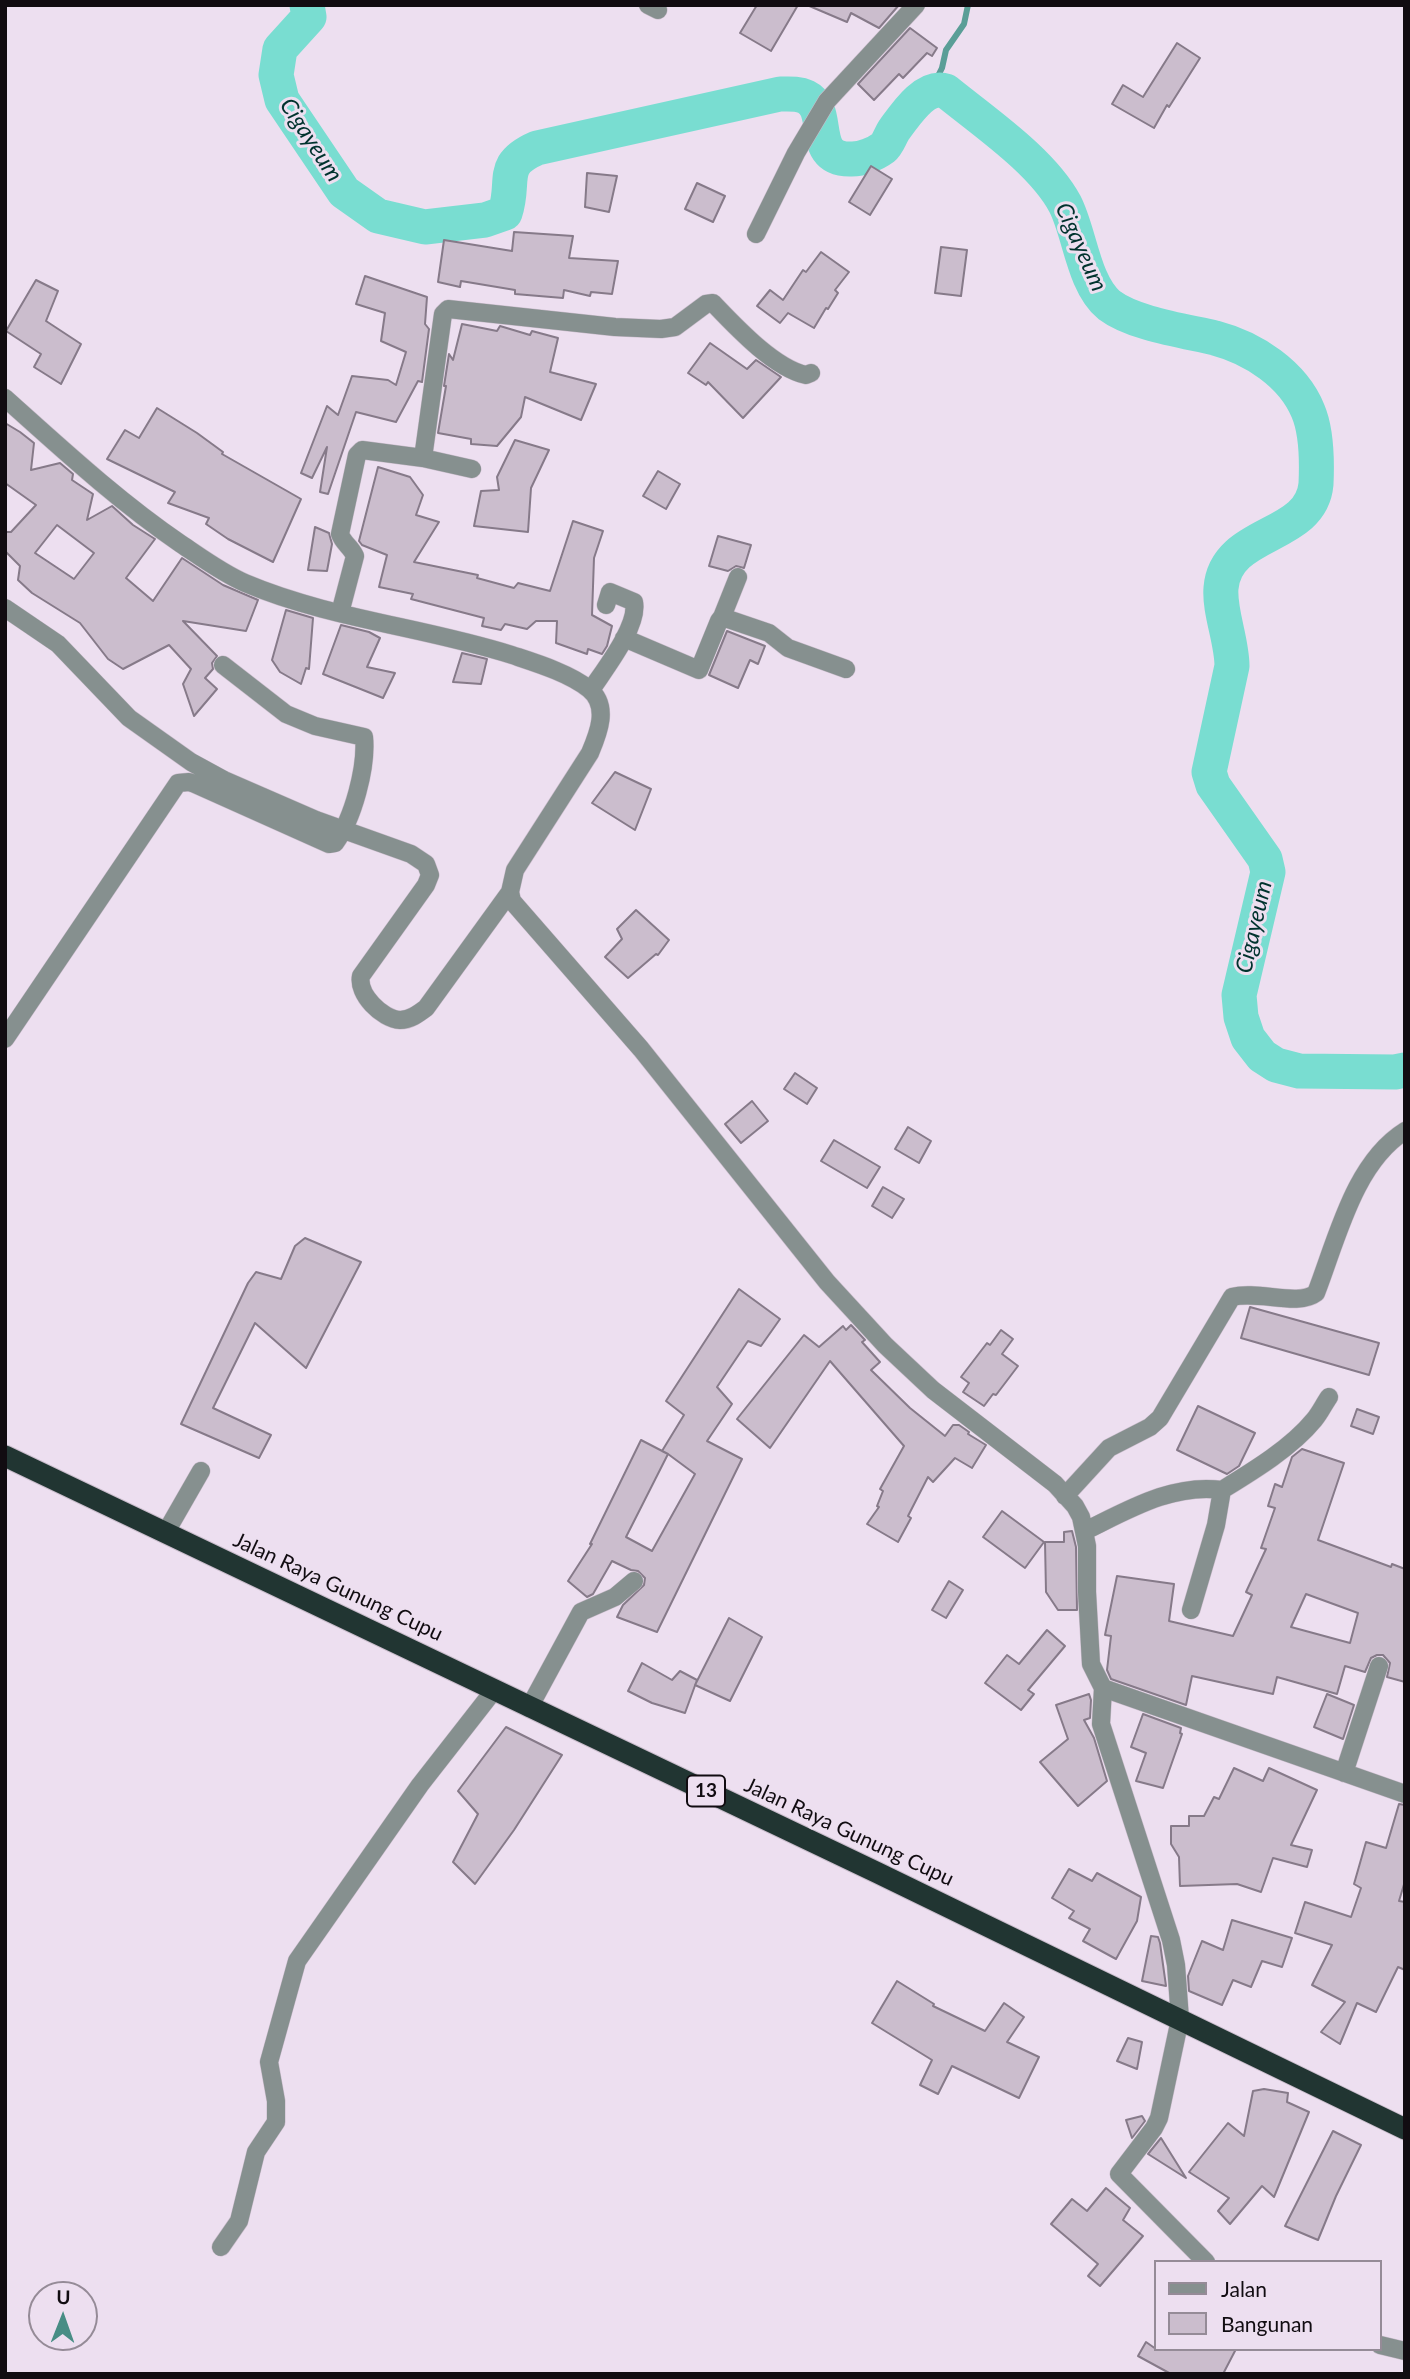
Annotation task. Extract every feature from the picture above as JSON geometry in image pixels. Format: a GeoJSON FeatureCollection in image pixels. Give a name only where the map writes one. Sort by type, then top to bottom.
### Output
{"type":"FeatureCollection","features":[{"type":"Feature","properties":{"kind":"highway","name":"Jalan Raya Gunung Cupu"},"geometry":{"type":"LineString","coordinates":[[5,1456],[495,1689],[529,1708],[1405,2129]]}},
{"type":"Feature","properties":{"kind":"street"},"geometry":{"type":"LineString","coordinates":[[756,234],[811,125],[827,101],[916,5]]}},
{"type":"Feature","properties":{"kind":"street"},"geometry":{"type":"LineString","coordinates":[[423,458],[443,314],[448,309],[615,327],[661,329],[676,327],[706,304],[713,303],[741,331],[797,373],[806,376],[811,373]]}},
{"type":"Feature","properties":{"kind":"street"},"geometry":{"type":"LineString","coordinates":[[5,398],[76,462],[156,527],[216,567],[244,582],[340,613],[476,644],[544,666],[591,690],[602,711],[590,753],[515,870],[510,892],[426,1008],[408,1019],[390,1018],[364,993],[361,976],[426,885],[430,875],[426,864],[411,854],[340,834],[191,762],[129,718],[58,644],[5,608]]}},
{"type":"Feature","properties":{"kind":"street"},"geometry":{"type":"LineString","coordinates":[[340,613],[355,556],[340,534],[357,455],[362,450],[423,458],[472,469]]}},
{"type":"Feature","properties":{"kind":"street"},"geometry":{"type":"LineString","coordinates":[[624,638],[699,670],[738,577]]}},
{"type":"Feature","properties":{"kind":"street"},"geometry":{"type":"LineString","coordinates":[[591,690],[624,638],[634,616],[634,601],[610,592],[606,605]]}},
{"type":"Feature","properties":{"kind":"street"},"geometry":{"type":"LineString","coordinates":[[722,618],[768,633],[788,648],[846,669]]}},
{"type":"Feature","properties":{"kind":"street"},"geometry":{"type":"LineString","coordinates":[[5,1039],[178,783],[189,782],[332,844],[340,834],[357,791],[364,737],[315,726],[286,713],[223,665]]}},
{"type":"Feature","properties":{"kind":"street"},"geometry":{"type":"LineString","coordinates":[[510,892],[518,909],[642,1049],[827,1282],[885,1345],[933,1390],[1055,1484],[1082,1517],[1085,1531],[1091,1664],[1103,1688],[1101,1724],[1171,1940],[1180,2019],[1157,2123],[1119,2174],[1204,2260]]}},
{"type":"Feature","properties":{"kind":"street"},"geometry":{"type":"LineString","coordinates":[[1065,1496],[1108,1448],[1156,1423],[1232,1297],[1245,1293],[1303,1300],[1316,1293],[1352,1197],[1370,1164],[1405,1131]]}},
{"type":"Feature","properties":{"kind":"street"},"geometry":{"type":"LineString","coordinates":[[1085,1531],[1130,1509],[1173,1493],[1204,1487],[1223,1490],[1257,1469],[1288,1444],[1314,1420],[1329,1397]]}},
{"type":"Feature","properties":{"kind":"street"},"geometry":{"type":"LineString","coordinates":[[166,1532],[201,1471]]}},
{"type":"Feature","properties":{"kind":"street"},"geometry":{"type":"LineString","coordinates":[[1191,1610],[1216,1525],[1223,1490]]}},
{"type":"Feature","properties":{"kind":"street"},"geometry":{"type":"LineString","coordinates":[[529,1708],[582,1612],[615,1597],[634,1581]]}},
{"type":"Feature","properties":{"kind":"street"},"geometry":{"type":"LineString","coordinates":[[1344,1773],[1379,1666]]}},
{"type":"Feature","properties":{"kind":"street"},"geometry":{"type":"LineString","coordinates":[[1103,1688],[1405,1794]]}},
{"type":"Feature","properties":{"kind":"street"},"geometry":{"type":"LineString","coordinates":[[221,2247],[239,2221],[251,2164],[261,2142],[275,2122],[276,2101],[269,2062],[297,1961],[420,1785],[495,1689]]}},
{"type":"Feature","properties":{"kind":"street"},"geometry":{"type":"LineString","coordinates":[[1382,2345],[1405,2351]]}},
{"type":"Feature","properties":{"kind":"building"},"geometry":{"type":"Polygon","coordinates":[[[757,5],[798,5],[771,51],[740,33],[757,5]]]}},
{"type":"Feature","properties":{"kind":"building"},"geometry":{"type":"Polygon","coordinates":[[[807,5],[899,5],[879,28],[851,13],[847,22],[807,5]]]}},
{"type":"Feature","properties":{"kind":"building"},"geometry":{"type":"Polygon","coordinates":[[[910,28],[937,48],[932,56],[927,53],[903,78],[899,74],[874,100],[858,84],[910,28]]]}},
{"type":"Feature","properties":{"kind":"building"},"geometry":{"type":"Polygon","coordinates":[[[1177,43],[1200,58],[1154,128],[1112,104],[1123,85],[1143,97],[1177,43]]]}},
{"type":"Feature","properties":{"kind":"building"},"geometry":{"type":"Polygon","coordinates":[[[871,166],[892,179],[870,215],[849,202],[871,166]]]}},
{"type":"Feature","properties":{"kind":"building"},"geometry":{"type":"Polygon","coordinates":[[[587,173],[617,176],[609,212],[585,207],[587,173]]]}},
{"type":"Feature","properties":{"kind":"building"},"geometry":{"type":"Polygon","coordinates":[[[697,183],[725,196],[713,222],[685,209],[697,183]]]}},
{"type":"Feature","properties":{"kind":"building"},"geometry":{"type":"Polygon","coordinates":[[[514,232],[573,236],[569,258],[618,261],[612,294],[591,292],[590,296],[564,290],[563,298],[515,294],[515,290],[461,281],[460,287],[438,282],[444,240],[512,251],[514,232]]]}},
{"type":"Feature","properties":{"kind":"building"},"geometry":{"type":"Polygon","coordinates":[[[941,247],[967,250],[961,296],[935,293],[941,247]]]}},
{"type":"Feature","properties":{"kind":"building"},"geometry":{"type":"Polygon","coordinates":[[[821,252],[849,272],[835,290],[838,293],[814,328],[788,313],[780,323],[757,306],[770,290],[783,300],[803,270],[806,272],[821,252]]]}},
{"type":"Feature","properties":{"kind":"building"},"geometry":{"type":"Polygon","coordinates":[[[365,276],[427,297],[425,324],[429,329],[422,382],[418,381],[396,422],[356,412],[328,494],[320,492],[327,447],[312,478],[301,473],[327,406],[338,415],[352,376],[388,380],[396,385],[406,352],[381,341],[385,313],[356,304],[365,276]]]}},
{"type":"Feature","properties":{"kind":"building"},"geometry":{"type":"Polygon","coordinates":[[[36,280],[58,291],[46,321],[81,344],[61,384],[34,367],[41,354],[6,331],[36,280]]]}},
{"type":"Feature","properties":{"kind":"building"},"geometry":{"type":"Polygon","coordinates":[[[462,324],[497,331],[500,326],[530,335],[532,331],[558,338],[550,372],[596,384],[581,420],[525,397],[521,417],[497,446],[471,444],[471,439],[438,433],[449,354],[453,360],[462,324]]]}},
{"type":"Feature","properties":{"kind":"building"},"geometry":{"type":"Polygon","coordinates":[[[710,343],[747,369],[756,360],[781,377],[743,418],[708,382],[706,385],[688,373],[710,343]]]}},
{"type":"Feature","properties":{"kind":"building"},"geometry":{"type":"Polygon","coordinates":[[[157,408],[197,433],[223,452],[222,454],[301,499],[273,562],[228,539],[206,524],[209,518],[168,503],[175,492],[107,459],[125,430],[139,438],[157,408]]]}},
{"type":"Feature","properties":{"kind":"building"},"geometry":{"type":"Polygon","coordinates":[[[5,423],[34,443],[31,470],[60,463],[73,474],[72,480],[93,494],[87,520],[112,506],[133,525],[155,539],[126,578],[153,601],[182,558],[223,585],[258,600],[246,631],[183,621],[217,656],[212,663],[213,669],[205,678],[217,689],[194,716],[183,684],[191,669],[169,645],[123,669],[108,659],[80,623],[32,593],[18,580],[20,566],[5,551],[5,532],[11,532],[36,505],[5,483],[5,423]],[[57,525],[35,553],[74,579],[94,553],[57,525]]]}},
{"type":"Feature","properties":{"kind":"building"},"geometry":{"type":"Polygon","coordinates":[[[515,440],[549,450],[531,488],[528,532],[474,526],[481,491],[499,490],[497,477],[515,440]]]}},
{"type":"Feature","properties":{"kind":"building"},"geometry":{"type":"Polygon","coordinates":[[[378,467],[410,477],[423,495],[416,515],[439,522],[414,562],[478,575],[477,578],[514,588],[518,583],[550,591],[573,521],[603,531],[594,558],[592,615],[612,626],[602,654],[588,649],[587,654],[556,643],[557,621],[536,621],[527,629],[505,624],[501,630],[482,626],[484,618],[411,599],[413,594],[379,587],[387,555],[362,545],[359,541],[378,467]]]}},
{"type":"Feature","properties":{"kind":"building"},"geometry":{"type":"Polygon","coordinates":[[[658,471],[680,484],[666,509],[643,496],[658,471]]]}},
{"type":"Feature","properties":{"kind":"building"},"geometry":{"type":"Polygon","coordinates":[[[315,527],[329,533],[332,544],[327,571],[308,570],[315,527]]]}},
{"type":"Feature","properties":{"kind":"building"},"geometry":{"type":"Polygon","coordinates":[[[718,536],[751,545],[744,568],[736,566],[728,571],[709,566],[718,536]]]}},
{"type":"Feature","properties":{"kind":"building"},"geometry":{"type":"Polygon","coordinates":[[[286,610],[313,618],[309,669],[306,668],[301,684],[280,672],[272,660],[286,610]]]}},
{"type":"Feature","properties":{"kind":"building"},"geometry":{"type":"Polygon","coordinates":[[[341,625],[369,632],[380,638],[367,667],[395,673],[383,698],[323,674],[341,625]]]}},
{"type":"Feature","properties":{"kind":"building"},"geometry":{"type":"Polygon","coordinates":[[[727,631],[765,646],[758,664],[750,660],[738,688],[709,675],[727,631]]]}},
{"type":"Feature","properties":{"kind":"building"},"geometry":{"type":"Polygon","coordinates":[[[462,653],[487,659],[481,684],[453,682],[462,653]]]}},
{"type":"Feature","properties":{"kind":"building"},"geometry":{"type":"Polygon","coordinates":[[[615,772],[651,789],[635,830],[592,803],[615,772]]]}},
{"type":"Feature","properties":{"kind":"building"},"geometry":{"type":"Polygon","coordinates":[[[636,910],[669,940],[658,955],[628,978],[605,957],[622,939],[617,929],[636,910]]]}},
{"type":"Feature","properties":{"kind":"building"},"geometry":{"type":"Polygon","coordinates":[[[795,1073],[817,1088],[807,1104],[784,1089],[795,1073]]]}},
{"type":"Feature","properties":{"kind":"building"},"geometry":{"type":"Polygon","coordinates":[[[752,1101],[768,1121],[741,1143],[725,1124],[752,1101]]]}},
{"type":"Feature","properties":{"kind":"building"},"geometry":{"type":"Polygon","coordinates":[[[908,1127],[931,1141],[919,1163],[895,1149],[908,1127]]]}},
{"type":"Feature","properties":{"kind":"building"},"geometry":{"type":"Polygon","coordinates":[[[834,1140],[880,1167],[867,1188],[821,1161],[834,1140]]]}},
{"type":"Feature","properties":{"kind":"building"},"geometry":{"type":"Polygon","coordinates":[[[883,1187],[904,1199],[892,1218],[872,1206],[883,1187]]]}},
{"type":"Feature","properties":{"kind":"building"},"geometry":{"type":"Polygon","coordinates":[[[305,1238],[361,1262],[306,1368],[255,1323],[213,1408],[271,1435],[259,1458],[181,1424],[248,1283],[256,1272],[281,1279],[295,1246],[305,1238]]]}},
{"type":"Feature","properties":{"kind":"building"},"geometry":{"type":"Polygon","coordinates":[[[739,1289],[780,1319],[761,1346],[748,1341],[717,1387],[732,1404],[707,1441],[742,1459],[657,1632],[617,1617],[623,1605],[644,1585],[645,1578],[638,1571],[612,1561],[593,1594],[587,1597],[568,1581],[592,1544],[641,1440],[662,1451],[684,1415],[666,1401],[739,1289]],[[668,1454],[626,1537],[652,1551],[695,1474],[668,1454]]]}},
{"type":"Feature","properties":{"kind":"building"},"geometry":{"type":"Polygon","coordinates":[[[1250,1307],[1379,1343],[1369,1375],[1241,1338],[1250,1307]]]}},
{"type":"Feature","properties":{"kind":"building"},"geometry":{"type":"Polygon","coordinates":[[[851,1325],[880,1362],[871,1370],[910,1408],[945,1436],[953,1425],[959,1425],[986,1445],[972,1468],[955,1458],[933,1482],[928,1477],[898,1542],[867,1524],[879,1507],[877,1506],[883,1491],[880,1489],[904,1446],[830,1361],[770,1448],[737,1419],[804,1335],[819,1347],[843,1326],[846,1330],[851,1325]]]}},
{"type":"Feature","properties":{"kind":"building"},"geometry":{"type":"Polygon","coordinates":[[[1001,1330],[1013,1339],[1002,1354],[1018,1366],[984,1406],[963,1392],[969,1383],[961,1377],[987,1343],[990,1345],[1001,1330]]]}},
{"type":"Feature","properties":{"kind":"building"},"geometry":{"type":"Polygon","coordinates":[[[1198,1406],[1255,1433],[1239,1466],[1227,1474],[1177,1450],[1198,1406]]]}},
{"type":"Feature","properties":{"kind":"building"},"geometry":{"type":"Polygon","coordinates":[[[1357,1409],[1379,1417],[1373,1434],[1351,1426],[1357,1409]]]}},
{"type":"Feature","properties":{"kind":"building"},"geometry":{"type":"Polygon","coordinates":[[[1302,1449],[1344,1463],[1318,1540],[1391,1567],[1392,1564],[1405,1569],[1405,1682],[1387,1677],[1390,1663],[1383,1655],[1371,1658],[1365,1672],[1345,1666],[1337,1694],[1277,1677],[1273,1694],[1192,1676],[1186,1705],[1111,1679],[1107,1670],[1111,1636],[1105,1635],[1117,1576],[1174,1584],[1169,1621],[1233,1636],[1252,1595],[1246,1592],[1266,1549],[1261,1548],[1275,1508],[1268,1506],[1275,1484],[1282,1487],[1292,1457],[1302,1449]],[[1306,1594],[1291,1627],[1350,1643],[1358,1613],[1306,1594]]]}},
{"type":"Feature","properties":{"kind":"building"},"geometry":{"type":"Polygon","coordinates":[[[1002,1511],[1044,1542],[1025,1568],[983,1537],[1002,1511]]]}},
{"type":"Feature","properties":{"kind":"building"},"geometry":{"type":"Polygon","coordinates":[[[1072,1531],[1076,1547],[1077,1610],[1058,1610],[1046,1592],[1045,1542],[1064,1542],[1064,1532],[1072,1531]]]}},
{"type":"Feature","properties":{"kind":"building"},"geometry":{"type":"Polygon","coordinates":[[[949,1581],[963,1590],[946,1618],[932,1610],[949,1581]]]}},
{"type":"Feature","properties":{"kind":"building"},"geometry":{"type":"Polygon","coordinates":[[[729,1618],[762,1637],[730,1701],[695,1685],[729,1618]]]}},
{"type":"Feature","properties":{"kind":"building"},"geometry":{"type":"Polygon","coordinates":[[[1047,1630],[1065,1646],[1028,1690],[1034,1694],[1021,1710],[985,1683],[1007,1655],[1019,1664],[1047,1630]]]}},
{"type":"Feature","properties":{"kind":"building"},"geometry":{"type":"Polygon","coordinates":[[[642,1663],[672,1680],[680,1671],[697,1680],[685,1713],[652,1703],[628,1691],[642,1663]]]}},
{"type":"Feature","properties":{"kind":"building"},"geometry":{"type":"Polygon","coordinates":[[[1089,1694],[1090,1718],[1084,1720],[1094,1738],[1107,1781],[1078,1806],[1040,1762],[1068,1739],[1056,1705],[1089,1694]]]}},
{"type":"Feature","properties":{"kind":"building"},"geometry":{"type":"Polygon","coordinates":[[[1327,1694],[1354,1705],[1343,1739],[1314,1727],[1327,1694]]]}},
{"type":"Feature","properties":{"kind":"building"},"geometry":{"type":"Polygon","coordinates":[[[1143,1714],[1181,1728],[1182,1734],[1163,1788],[1136,1781],[1146,1753],[1131,1747],[1143,1714]]]}},
{"type":"Feature","properties":{"kind":"building"},"geometry":{"type":"Polygon","coordinates":[[[506,1727],[562,1755],[514,1830],[475,1884],[453,1862],[478,1814],[458,1791],[506,1727]]]}},
{"type":"Feature","properties":{"kind":"building"},"geometry":{"type":"Polygon","coordinates":[[[1234,1768],[1263,1781],[1269,1768],[1317,1790],[1291,1845],[1312,1850],[1307,1867],[1273,1858],[1261,1892],[1237,1884],[1180,1886],[1179,1857],[1171,1844],[1171,1826],[1189,1826],[1189,1816],[1204,1816],[1214,1797],[1219,1799],[1234,1768]]]}},
{"type":"Feature","properties":{"kind":"building"},"geometry":{"type":"Polygon","coordinates":[[[1399,1804],[1405,1805],[1405,1881],[1399,1901],[1405,1902],[1405,1970],[1398,1967],[1376,2012],[1357,2003],[1340,2044],[1321,2032],[1345,2002],[1312,1985],[1332,1945],[1295,1933],[1305,1902],[1351,1917],[1361,1888],[1354,1884],[1366,1842],[1386,1848],[1399,1804]]]}},
{"type":"Feature","properties":{"kind":"building"},"geometry":{"type":"Polygon","coordinates":[[[1069,1869],[1092,1881],[1097,1873],[1141,1897],[1137,1921],[1116,1959],[1083,1941],[1090,1929],[1069,1918],[1074,1911],[1052,1898],[1069,1869]]]}},
{"type":"Feature","properties":{"kind":"building"},"geometry":{"type":"Polygon","coordinates":[[[1232,1920],[1292,1938],[1282,1967],[1262,1961],[1251,1987],[1233,1980],[1222,2005],[1189,1991],[1188,1976],[1202,1941],[1223,1950],[1232,1920]]]}},
{"type":"Feature","properties":{"kind":"building"},"geometry":{"type":"Polygon","coordinates":[[[1151,1936],[1158,1937],[1160,1943],[1166,1986],[1142,1981],[1151,1936]]]}},
{"type":"Feature","properties":{"kind":"building"},"geometry":{"type":"Polygon","coordinates":[[[897,1981],[934,2004],[933,2006],[985,2031],[1004,2003],[1024,2017],[1007,2042],[1039,2057],[1019,2098],[952,2066],[938,2094],[920,2085],[932,2060],[872,2023],[897,1981]]]}},
{"type":"Feature","properties":{"kind":"building"},"geometry":{"type":"Polygon","coordinates":[[[1128,2038],[1142,2042],[1137,2069],[1117,2061],[1128,2038]]]}},
{"type":"Feature","properties":{"kind":"building"},"geometry":{"type":"Polygon","coordinates":[[[1264,2089],[1288,2093],[1287,2102],[1309,2112],[1274,2197],[1262,2186],[1230,2224],[1218,2211],[1229,2198],[1189,2172],[1228,2123],[1244,2136],[1253,2091],[1264,2089]]]}},
{"type":"Feature","properties":{"kind":"building"},"geometry":{"type":"Polygon","coordinates":[[[1142,2116],[1145,2121],[1132,2138],[1126,2120],[1142,2116]]]}},
{"type":"Feature","properties":{"kind":"building"},"geometry":{"type":"Polygon","coordinates":[[[1333,2131],[1361,2145],[1318,2240],[1285,2226],[1333,2131]]]}},
{"type":"Feature","properties":{"kind":"building"},"geometry":{"type":"Polygon","coordinates":[[[1161,2138],[1186,2178],[1148,2154],[1161,2138]]]}},
{"type":"Feature","properties":{"kind":"building"},"geometry":{"type":"Polygon","coordinates":[[[1106,2188],[1130,2208],[1123,2220],[1143,2236],[1100,2286],[1088,2276],[1098,2264],[1051,2224],[1072,2199],[1087,2211],[1106,2188]]]}},
{"type":"Feature","properties":{"kind":"building"},"geometry":{"type":"Polygon","coordinates":[[[1146,2342],[1154,2348],[1154,2351],[1235,2351],[1223,2374],[1171,2374],[1138,2356],[1146,2342]]]}},
{"type":"Feature","properties":{"kind":"waterway","name":"Cigayeum"},"geometry":{"type":"LineString","coordinates":[[307,5],[309,17],[280,49],[276,75],[282,100],[344,192],[378,216],[425,227],[485,220],[505,213],[513,167],[525,154],[537,148],[780,94],[803,96],[814,103],[825,144],[830,152],[838,157],[860,158],[885,146],[894,130],[923,96],[938,90],[946,91],[1011,143],[1055,188],[1070,216],[1093,284],[1109,305],[1146,322],[1229,342],[1257,356],[1282,374],[1301,398],[1311,419],[1316,447],[1316,484],[1311,502],[1300,516],[1252,544],[1237,555],[1226,569],[1221,597],[1232,666],[1209,772],[1213,785],[1265,859],[1268,872],[1239,995],[1241,1017],[1248,1038],[1262,1056],[1276,1065],[1299,1071],[1405,1070]]}},
{"type":"Feature","properties":{"kind":"waterway"},"geometry":{"type":"LineString","coordinates":[[931,90],[942,68],[946,50],[964,24],[968,5]]}}]}
